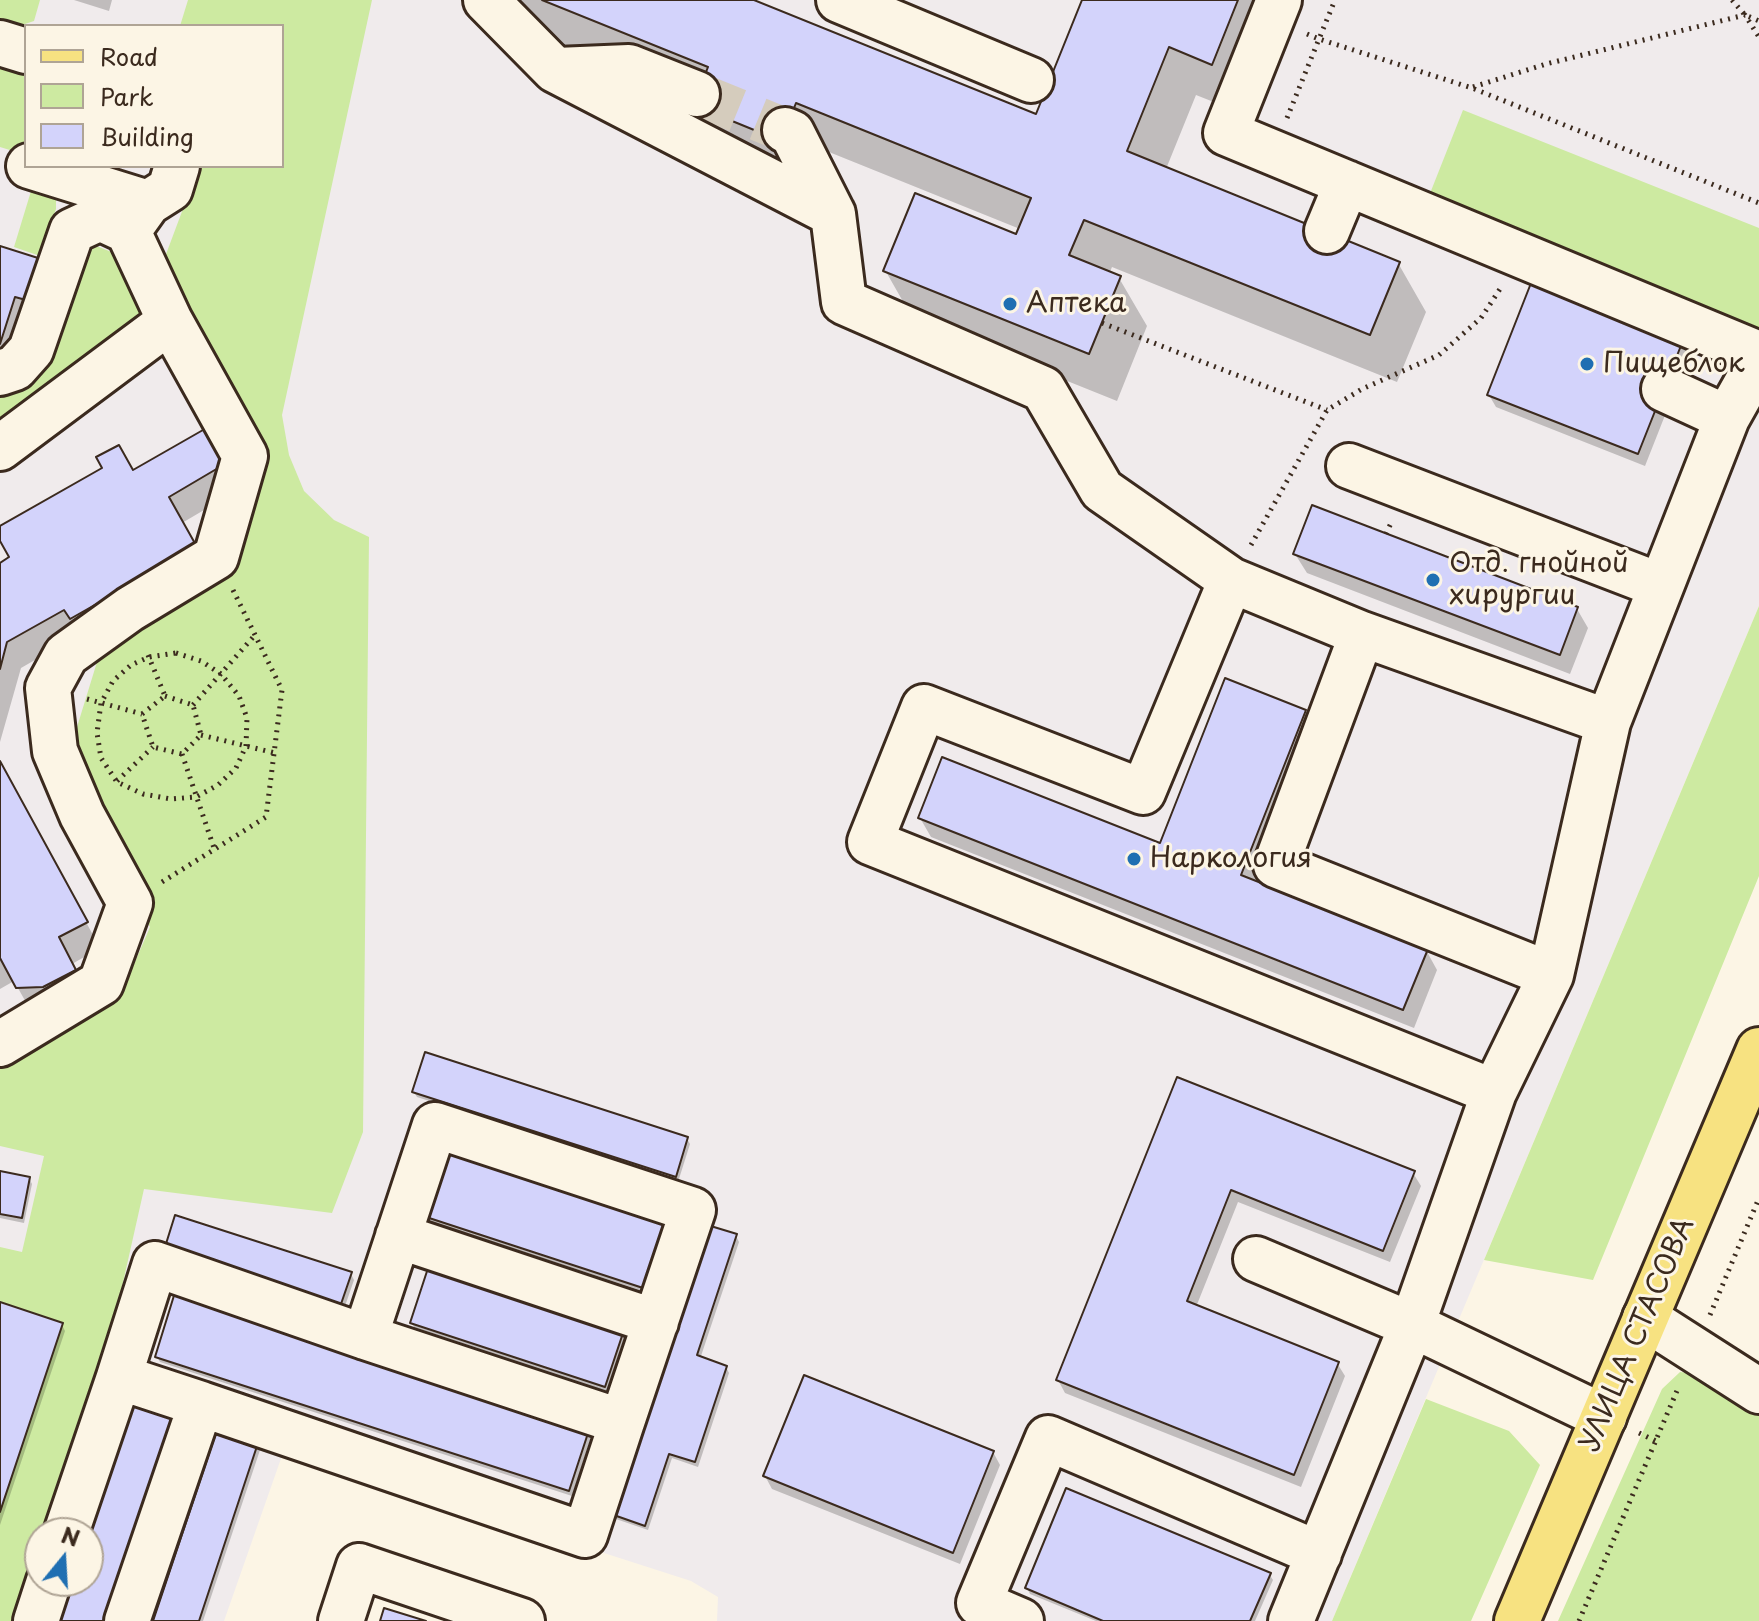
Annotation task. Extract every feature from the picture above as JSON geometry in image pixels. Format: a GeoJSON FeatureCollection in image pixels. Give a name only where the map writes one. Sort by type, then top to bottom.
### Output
{"type":"FeatureCollection","features":[{"type":"Feature","properties":{"kind":"main road","name":"УЛИЦА СТАСОВА"},"geometry":{"type":"LineString","coordinates":[[1517,1621],[1759,1050]]}},
{"type":"Feature","properties":{"kind":"lane"},"geometry":{"type":"LineString","coordinates":[[486,0],[555,70],[833,214]]}},
{"type":"Feature","properties":{"kind":"lane"},"geometry":{"type":"LineString","coordinates":[[839,0],[1031,80]]}},
{"type":"Feature","properties":{"kind":"lane"},"geometry":{"type":"LineString","coordinates":[[1279,0],[1226,133],[1759,354]]}},
{"type":"Feature","properties":{"kind":"lane"},"geometry":{"type":"LineString","coordinates":[[0,43],[24,50]]}},
{"type":"Feature","properties":{"kind":"lane"},"geometry":{"type":"LineString","coordinates":[[555,70],[629,67],[697,94]]}},
{"type":"Feature","properties":{"kind":"lane"},"geometry":{"type":"LineString","coordinates":[[785,130],[792,133],[833,214],[844,302],[1043,389],[1102,490],[1231,580],[1362,634],[1608,722]]}},
{"type":"Feature","properties":{"kind":"lane"},"geometry":{"type":"LineString","coordinates":[[0,157],[24,165]]}},
{"type":"Feature","properties":{"kind":"lane"},"geometry":{"type":"LineString","coordinates":[[0,1044],[101,983],[130,903],[82,815],[55,751],[48,688],[66,655],[130,609],[216,557],[245,456],[170,321],[138,217],[32,168]]}},
{"type":"Feature","properties":{"kind":"lane"},"geometry":{"type":"LineString","coordinates":[[0,373],[15,368],[31,350],[72,231],[100,218],[138,217],[170,189],[176,168]]}},
{"type":"Feature","properties":{"kind":"lane"},"geometry":{"type":"LineString","coordinates":[[1327,231],[1347,183]]}},
{"type":"Feature","properties":{"kind":"lane"},"geometry":{"type":"LineString","coordinates":[[0,448],[170,321]]}},
{"type":"Feature","properties":{"kind":"lane"},"geometry":{"type":"LineString","coordinates":[[1291,1621],[1412,1325],[1494,1092],[1551,975],[1608,722],[1727,418],[1759,361]]}},
{"type":"Feature","properties":{"kind":"lane"},"geometry":{"type":"LineString","coordinates":[[1664,389],[1727,418]]}},
{"type":"Feature","properties":{"kind":"lane"},"geometry":{"type":"LineString","coordinates":[[1349,466],[1661,586]]}},
{"type":"Feature","properties":{"kind":"lane"},"geometry":{"type":"LineString","coordinates":[[1231,580],[1143,792],[924,707],[870,842],[1494,1092]]}},
{"type":"Feature","properties":{"kind":"lane"},"geometry":{"type":"LineString","coordinates":[[1362,634],[1276,865],[1551,975]]}},
{"type":"Feature","properties":{"kind":"lane"},"geometry":{"type":"LineString","coordinates":[[119,1377],[585,1535],[693,1210],[435,1125],[365,1337]]}},
{"type":"Feature","properties":{"kind":"lane"},"geometry":{"type":"LineString","coordinates":[[398,1236],[656,1322]]}},
{"type":"Feature","properties":{"kind":"lane"},"geometry":{"type":"LineString","coordinates":[[1256,1259],[1412,1325],[1604,1417]]}},
{"type":"Feature","properties":{"kind":"lane"},"geometry":{"type":"LineString","coordinates":[[71,1517],[155,1264],[622,1422]]}},
{"type":"Feature","properties":{"kind":"lane"},"geometry":{"type":"LineString","coordinates":[[1645,1318],[1759,1391]]}},
{"type":"Feature","properties":{"kind":"lane"},"geometry":{"type":"LineString","coordinates":[[127,1621],[201,1404]]}},
{"type":"Feature","properties":{"kind":"lane"},"geometry":{"type":"LineString","coordinates":[[1021,1621],[979,1603],[1048,1438],[1319,1554]]}},
{"type":"Feature","properties":{"kind":"lane"},"geometry":{"type":"LineString","coordinates":[[341,1621],[359,1566],[522,1621]]}},
{"type":"Feature","properties":{"kind":"lane"},"geometry":{"type":"LineString","coordinates":[[36,1621],[44,1597]]}},
{"type":"Feature","properties":{"kind":"path"},"geometry":{"type":"LineString","coordinates":[[1732,0],[1759,37]]}},
{"type":"Feature","properties":{"kind":"path"},"geometry":{"type":"LineString","coordinates":[[1472,88],[1546,64],[1745,15],[1759,21]]}},
{"type":"Feature","properties":{"kind":"path"},"geometry":{"type":"LineString","coordinates":[[1273,153],[1319,39],[1472,88],[1759,203]]}},
{"type":"Feature","properties":{"kind":"path"},"geometry":{"type":"LineString","coordinates":[[1231,580],[1327,410],[1362,389],[1439,355],[1481,318],[1522,256]]}},
{"type":"Feature","properties":{"kind":"path"},"geometry":{"type":"LineString","coordinates":[[1102,323],[1327,410]]}},
{"type":"Feature","properties":{"kind":"path"},"geometry":{"type":"LineString","coordinates":[[130,903],[266,817],[282,690],[216,557]]}},
{"type":"Feature","properties":{"kind":"path"},"geometry":{"type":"LineString","coordinates":[[130,609],[165,696],[193,705]]}},
{"type":"Feature","properties":{"kind":"path"},"geometry":{"type":"LineString","coordinates":[[193,705],[255,635]]}},
{"type":"Feature","properties":{"kind":"path"},"geometry":{"type":"LineString","coordinates":[[176,653],[201,661],[221,674],[239,696],[247,718],[246,746],[236,768],[218,785],[196,797],[171,799],[143,794],[117,782],[101,758],[97,733],[101,703],[113,681],[131,665],[149,657],[176,653]]}},
{"type":"Feature","properties":{"kind":"path"},"geometry":{"type":"LineString","coordinates":[[153,747],[142,714],[165,696]]}},
{"type":"Feature","properties":{"kind":"path"},"geometry":{"type":"LineString","coordinates":[[193,705],[201,735]]}},
{"type":"Feature","properties":{"kind":"path"},"geometry":{"type":"LineString","coordinates":[[201,735],[275,753]]}},
{"type":"Feature","properties":{"kind":"path"},"geometry":{"type":"LineString","coordinates":[[182,754],[201,735]]}},
{"type":"Feature","properties":{"kind":"path"},"geometry":{"type":"LineString","coordinates":[[82,815],[153,747]]}},
{"type":"Feature","properties":{"kind":"path"},"geometry":{"type":"LineString","coordinates":[[153,747],[182,754]]}},
{"type":"Feature","properties":{"kind":"path"},"geometry":{"type":"LineString","coordinates":[[182,754],[214,848]]}},
{"type":"Feature","properties":{"kind":"path"},"geometry":{"type":"LineString","coordinates":[[1579,1621],[1759,1198]]}},
{"type":"Feature","properties":{"kind":"shaded area"},"geometry":{"type":"Polygon","coordinates":[[[0,0],[1759,0],[1759,606],[1332,1621],[717,1621],[718,1597],[691,1581],[284,1450],[224,1621],[0,1621],[0,0]]]}},
{"type":"Feature","properties":{"kind":"green space"},"geometry":{"type":"Polygon","coordinates":[[[0,0],[40,0],[34,21],[10,29],[0,26],[0,0]]]}},
{"type":"Feature","properties":{"kind":"green space"},"geometry":{"type":"Polygon","coordinates":[[[188,0],[372,0],[282,415],[289,455],[304,491],[334,520],[369,537],[363,1132],[332,1213],[144,1189],[102,1376],[53,1517],[24,1517],[24,1597],[16,1621],[0,1621],[0,1512],[63,1324],[0,1302],[0,1247],[22,1252],[44,1156],[0,1146],[0,1061],[119,999],[150,927],[74,780],[69,753],[101,649],[228,576],[262,466],[159,273],[198,168],[284,168],[284,24],[181,24],[188,0]]]}},
{"type":"Feature","properties":{"kind":"green space"},"geometry":{"type":"Polygon","coordinates":[[[0,56],[24,63],[24,154],[0,147],[0,56]]]}},
{"type":"Feature","properties":{"kind":"green space"},"geometry":{"type":"Polygon","coordinates":[[[1463,110],[1759,228],[1759,331],[1427,201],[1463,110]]]}},
{"type":"Feature","properties":{"kind":"green space"},"geometry":{"type":"Polygon","coordinates":[[[35,178],[56,194],[56,209],[40,256],[14,247],[35,178]]]}},
{"type":"Feature","properties":{"kind":"green space"},"geometry":{"type":"Polygon","coordinates":[[[94,245],[114,253],[144,306],[137,326],[0,431],[0,391],[76,253],[94,245]]]}},
{"type":"Feature","properties":{"kind":"green space"},"geometry":{"type":"Polygon","coordinates":[[[1759,606],[1759,876],[1593,1280],[1484,1260],[1759,606]]]}},
{"type":"Feature","properties":{"kind":"green space"},"geometry":{"type":"Polygon","coordinates":[[[1680,1372],[1697,1374],[1759,1413],[1759,1621],[1558,1621],[1662,1389],[1680,1372]]]}},
{"type":"Feature","properties":{"kind":"green space"},"geometry":{"type":"Polygon","coordinates":[[[1426,1399],[1509,1431],[1540,1465],[1471,1621],[1332,1621],[1426,1399]]]}},
{"type":"Feature","properties":{"kind":"building"},"geometry":{"type":"Polygon","coordinates":[[[542,0],[754,0],[1036,114],[1082,0],[1238,0],[1212,65],[1169,47],[1127,151],[1400,262],[1370,335],[1084,220],[1069,255],[1121,276],[1089,354],[883,271],[915,193],[1016,234],[1031,198],[796,103],[781,141],[693,105],[708,67],[542,0]]]}},
{"type":"Feature","properties":{"kind":"building"},"geometry":{"type":"Polygon","coordinates":[[[0,246],[38,258],[26,300],[15,297],[0,344],[0,246]]]}},
{"type":"Feature","properties":{"kind":"building","name":"Пищеблок"},"geometry":{"type":"Polygon","coordinates":[[[1533,278],[1684,338],[1638,454],[1487,395],[1533,278]]]}},
{"type":"Feature","properties":{"kind":"building"},"geometry":{"type":"Polygon","coordinates":[[[210,426],[230,461],[169,497],[197,547],[70,619],[64,610],[7,642],[0,669],[0,563],[9,557],[0,541],[0,526],[102,468],[96,457],[119,445],[133,470],[210,426]]]}},
{"type":"Feature","properties":{"kind":"building","name":"Отд. гнойной хирургии"},"geometry":{"type":"Polygon","coordinates":[[[1312,505],[1578,607],[1560,655],[1293,554],[1312,505]]]}},
{"type":"Feature","properties":{"kind":"building","name":"Наркология"},"geometry":{"type":"Polygon","coordinates":[[[1225,678],[1306,710],[1241,875],[1428,949],[1403,1010],[918,818],[942,757],[1160,843],[1225,678]]]}},
{"type":"Feature","properties":{"kind":"building"},"geometry":{"type":"Polygon","coordinates":[[[0,761],[88,922],[59,937],[76,970],[43,987],[16,988],[0,958],[0,761]]]}},
{"type":"Feature","properties":{"kind":"building"},"geometry":{"type":"Polygon","coordinates":[[[425,1052],[688,1137],[676,1177],[412,1092],[425,1052]]]}},
{"type":"Feature","properties":{"kind":"building"},"geometry":{"type":"Polygon","coordinates":[[[1177,1077],[1415,1171],[1383,1251],[1231,1190],[1187,1301],[1339,1362],[1294,1475],[1056,1380],[1177,1077]]]}},
{"type":"Feature","properties":{"kind":"building"},"geometry":{"type":"Polygon","coordinates":[[[444,1149],[665,1222],[643,1288],[423,1216],[444,1149]]]}},
{"type":"Feature","properties":{"kind":"building"},"geometry":{"type":"Polygon","coordinates":[[[0,1171],[30,1177],[22,1218],[0,1214],[0,1171]]]}},
{"type":"Feature","properties":{"kind":"building"},"geometry":{"type":"Polygon","coordinates":[[[175,1215],[352,1272],[341,1304],[165,1247],[175,1215]]]}},
{"type":"Feature","properties":{"kind":"building"},"geometry":{"type":"Polygon","coordinates":[[[704,1224],[737,1234],[697,1355],[727,1366],[695,1462],[669,1454],[645,1526],[608,1513],[704,1224]]]}},
{"type":"Feature","properties":{"kind":"building"},"geometry":{"type":"Polygon","coordinates":[[[431,1259],[626,1324],[605,1387],[410,1323],[431,1259]]]}},
{"type":"Feature","properties":{"kind":"building"},"geometry":{"type":"Polygon","coordinates":[[[176,1289],[591,1424],[569,1491],[155,1357],[176,1289]]]}},
{"type":"Feature","properties":{"kind":"building"},"geometry":{"type":"Polygon","coordinates":[[[0,1302],[63,1323],[0,1512],[0,1302]]]}},
{"type":"Feature","properties":{"kind":"building"},"geometry":{"type":"Polygon","coordinates":[[[804,1375],[994,1451],[953,1553],[763,1476],[804,1375]]]}},
{"type":"Feature","properties":{"kind":"building"},"geometry":{"type":"Polygon","coordinates":[[[133,1398],[174,1412],[105,1621],[59,1621],[67,1597],[104,1597],[104,1517],[94,1517],[133,1398]]]}},
{"type":"Feature","properties":{"kind":"building"},"geometry":{"type":"Polygon","coordinates":[[[219,1424],[260,1437],[199,1621],[153,1621],[219,1424]]]}},
{"type":"Feature","properties":{"kind":"building"},"geometry":{"type":"Polygon","coordinates":[[[1066,1488],[1271,1573],[1250,1621],[1103,1621],[1025,1588],[1066,1488]]]}},
{"type":"Feature","properties":{"kind":"building"},"geometry":{"type":"Polygon","coordinates":[[[384,1608],[426,1621],[380,1621],[384,1608]]]}},
{"type":"Feature","properties":{"kind":"tunnel"},"geometry":{"type":"LineString","coordinates":[[697,94],[785,130]]}},
{"type":"Feature","properties":{"kind":"place","name":"Аптека"},"geometry":{"type":"Point","coordinates":[1010,304]}},
{"type":"Feature","properties":{"kind":"place","name":"Пищеблок"},"geometry":{"type":"Point","coordinates":[1587,364]}},
{"type":"Feature","properties":{"kind":"place","name":"Отд. гнойной хирургии"},"geometry":{"type":"Point","coordinates":[1433,580]}},
{"type":"Feature","properties":{"kind":"place","name":"Наркология"},"geometry":{"type":"Point","coordinates":[1134,859]}}]}
